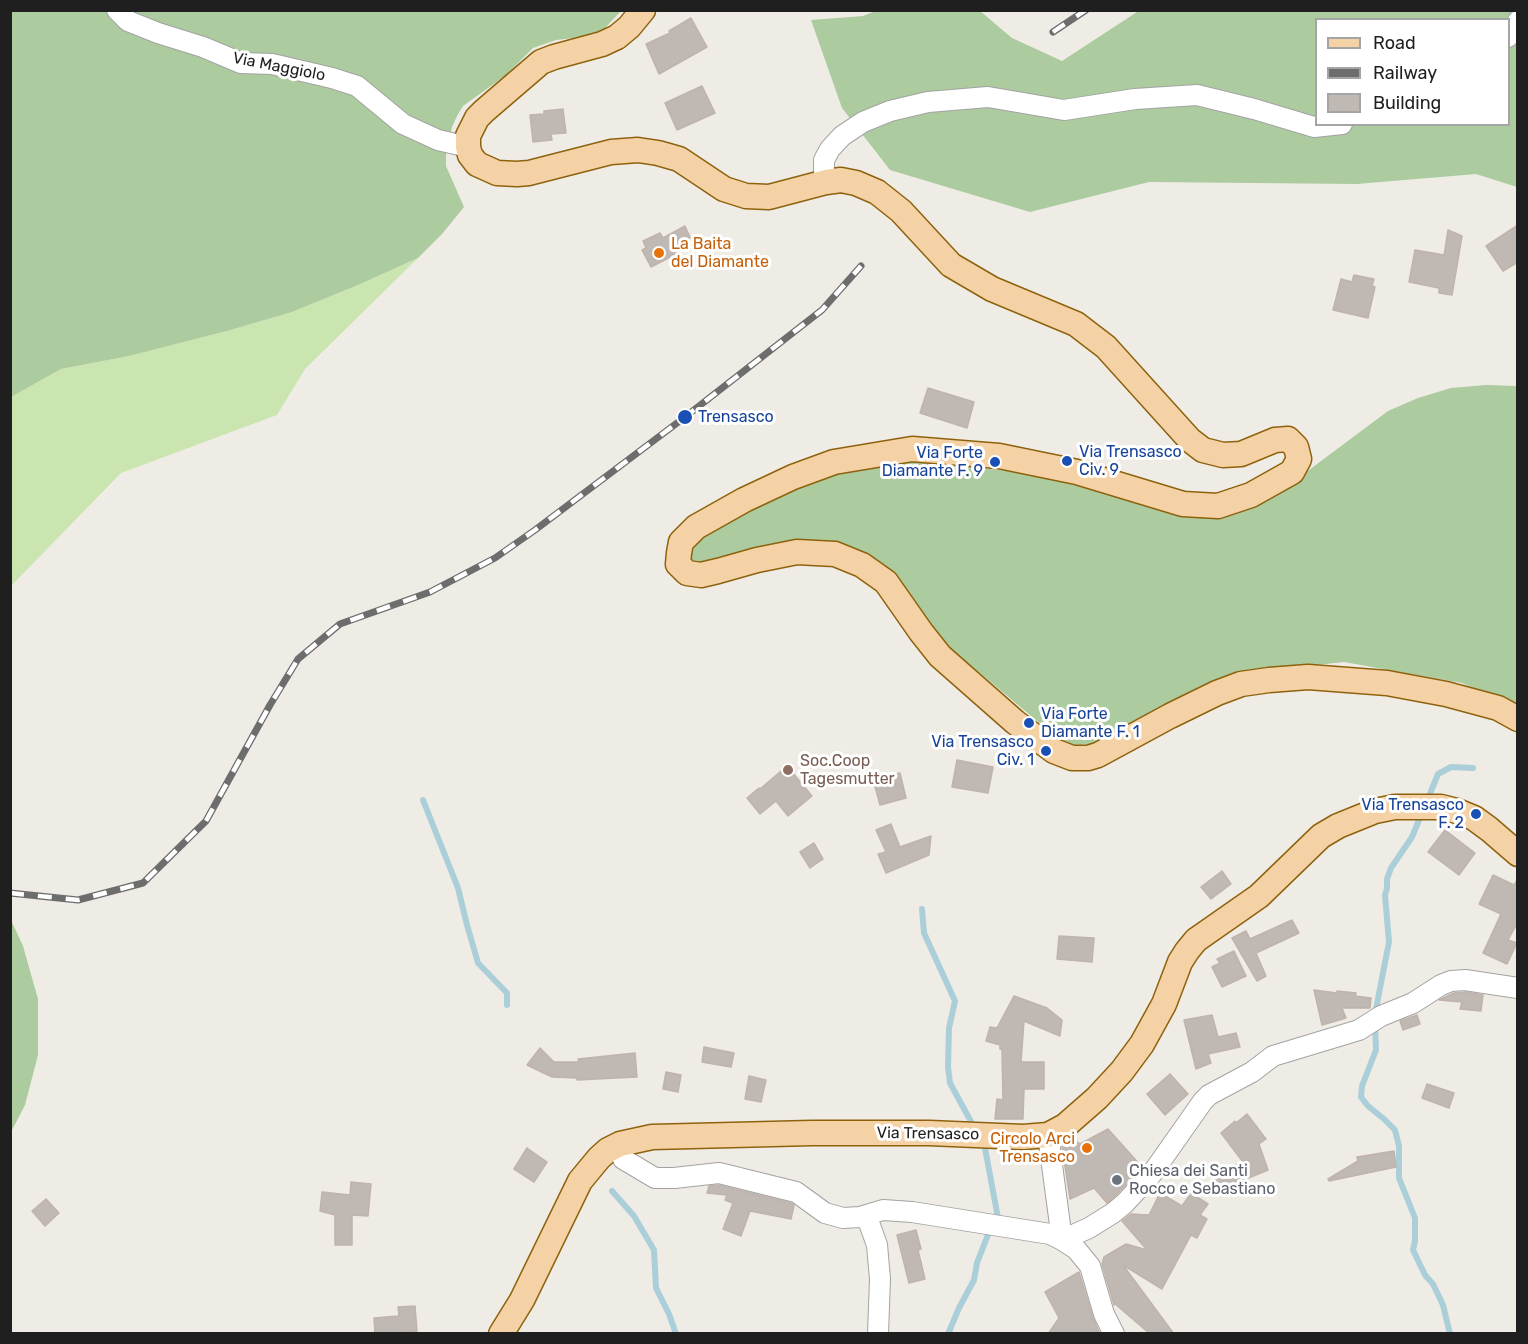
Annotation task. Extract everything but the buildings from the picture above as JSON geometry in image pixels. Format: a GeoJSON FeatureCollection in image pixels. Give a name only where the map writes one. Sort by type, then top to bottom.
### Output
{"type":"FeatureCollection","features":[{"type":"Feature","properties":{"kind":"main road"},"geometry":{"type":"LineString","coordinates":[[644,10],[630,27],[617,37],[602,44],[541,62],[477,118],[468,136],[470,155],[477,164],[488,170],[506,174],[530,173],[610,152],[638,150],[679,159],[724,189],[746,196],[769,196],[841,180],[856,183],[877,192],[901,211],[951,265],[992,289],[1076,324],[1106,347],[1190,440],[1203,450],[1223,455],[1241,454],[1275,440],[1288,439],[1296,447],[1299,459],[1292,472],[1251,495],[1218,506],[1183,504],[1077,472],[999,456],[912,449],[834,462],[793,477],[696,526],[681,542],[678,564],[687,573],[701,575],[797,552],[835,554],[862,565],[886,582],[940,656],[1015,722],[1054,751],[1072,758],[1088,758],[1098,755],[1216,693],[1241,684],[1269,680],[1308,677],[1387,683],[1446,694],[1498,708],[1518,719]]}},
{"type":"Feature","properties":{"kind":"main road","name":"Via Trensasco"},"geometry":{"type":"LineString","coordinates":[[501,1334],[522,1300],[580,1181],[599,1158],[620,1144],[652,1137],[790,1133],[929,1133],[1023,1137],[1048,1135],[1065,1126],[1097,1098],[1122,1071],[1142,1044],[1164,1004],[1180,962],[1196,940],[1259,896],[1321,836],[1338,826],[1375,811],[1395,807],[1441,807],[1474,818],[1518,855]]}},
{"type":"Feature","properties":{"kind":"street","name":"Via Maggiolo"},"geometry":{"type":"LineString","coordinates":[[117,10],[128,21],[204,47],[241,63],[272,64],[357,86],[403,124],[438,140],[468,147]]}},
{"type":"Feature","properties":{"kind":"street"},"geometry":{"type":"LineString","coordinates":[[1510,35],[1518,21]]}},
{"type":"Feature","properties":{"kind":"street"},"geometry":{"type":"LineString","coordinates":[[826,182],[825,160],[842,136],[863,122],[890,111],[928,102],[988,97],[1064,110],[1135,99],[1197,95],[1254,109],[1314,128],[1328,126]]}},
{"type":"Feature","properties":{"kind":"street"},"geometry":{"type":"LineString","coordinates":[[1062,1240],[1089,1227],[1124,1204],[1151,1175],[1209,1095],[1252,1072],[1273,1056],[1359,1030],[1381,1016],[1413,1003],[1441,985],[1452,981],[1465,980],[1518,988]]}},
{"type":"Feature","properties":{"kind":"street"},"geometry":{"type":"LineString","coordinates":[[1048,1135],[1062,1240]]}},
{"type":"Feature","properties":{"kind":"street"},"geometry":{"type":"LineString","coordinates":[[622,1159],[655,1178],[719,1173],[796,1192],[825,1213],[843,1218],[860,1217],[883,1210],[912,1212],[1050,1234],[1076,1250],[1090,1266],[1104,1314],[1114,1334]]}},
{"type":"Feature","properties":{"kind":"street"},"geometry":{"type":"LineString","coordinates":[[860,1217],[868,1220],[877,1245],[880,1280],[878,1334]]}},
{"type":"Feature","properties":{"kind":"green space"},"geometry":{"type":"Polygon","coordinates":[[[878,10],[980,11],[1012,38],[1062,61],[1137,12],[1143,11],[1517,11],[1517,187],[1476,174],[1357,184],[1149,182],[1030,212],[890,170],[842,108],[811,20],[863,16],[878,10]]]}},
{"type":"Feature","properties":{"kind":"green space"},"geometry":{"type":"Polygon","coordinates":[[[11,11],[621,11],[602,31],[591,36],[556,40],[533,48],[506,75],[463,106],[452,127],[446,152],[446,166],[464,207],[418,258],[292,312],[129,356],[61,369],[11,397],[11,11]]]}},
{"type":"Feature","properties":{"kind":"green space"},"geometry":{"type":"Polygon","coordinates":[[[418,258],[305,369],[277,415],[121,473],[11,586],[11,397],[61,369],[129,356],[292,312],[418,258]]]}},
{"type":"Feature","properties":{"kind":"green space"},"geometry":{"type":"Polygon","coordinates":[[[1486,385],[1517,386],[1517,709],[1462,683],[1344,662],[1235,674],[1092,744],[1067,746],[925,627],[880,563],[702,564],[687,558],[694,544],[724,525],[815,478],[914,461],[1055,476],[1234,511],[1309,470],[1388,411],[1418,398],[1451,388],[1486,385]]]}},
{"type":"Feature","properties":{"kind":"green space"},"geometry":{"type":"Polygon","coordinates":[[[11,920],[23,946],[38,999],[38,1055],[25,1105],[11,1132],[11,920]]]}},
{"type":"Feature","properties":{"kind":"waterway"},"geometry":{"type":"LineString","coordinates":[[1427,801],[1438,774],[1451,767],[1473,768]]}},
{"type":"Feature","properties":{"kind":"waterway"},"geometry":{"type":"LineString","coordinates":[[423,800],[458,888],[478,963],[507,993],[507,1005]]}},
{"type":"Feature","properties":{"kind":"waterway"},"geometry":{"type":"LineString","coordinates":[[1375,1014],[1389,942],[1385,895],[1387,879],[1391,868],[1412,837],[1422,813]]}},
{"type":"Feature","properties":{"kind":"waterway"},"geometry":{"type":"LineString","coordinates":[[922,909],[924,933],[955,1001],[949,1028],[950,1083],[975,1129]]}},
{"type":"Feature","properties":{"kind":"waterway"},"geometry":{"type":"LineString","coordinates":[[1375,1024],[1376,1050],[1362,1086],[1361,1097],[1395,1130],[1399,1146],[1399,1178],[1415,1218],[1413,1250],[1443,1305],[1450,1334]]}},
{"type":"Feature","properties":{"kind":"waterway"},"geometry":{"type":"LineString","coordinates":[[948,1334],[974,1280],[977,1263],[989,1232],[998,1218],[982,1140]]}},
{"type":"Feature","properties":{"kind":"waterway"},"geometry":{"type":"LineString","coordinates":[[612,1191],[634,1216],[654,1250],[656,1288],[676,1334]]}},
{"type":"Feature","properties":{"kind":"railway"},"geometry":{"type":"LineString","coordinates":[[1053,32],[1086,10]]}},
{"type":"Feature","properties":{"kind":"railway"},"geometry":{"type":"LineString","coordinates":[[10,893],[78,900],[143,883],[206,821],[298,659],[340,624],[430,592],[495,558],[685,417],[822,310],[861,266]]}},
{"type":"Feature","properties":{"kind":"place","name":"La Baita del Diamante"},"geometry":{"type":"Point","coordinates":[659,253]}},
{"type":"Feature","properties":{"kind":"place","name":"Trensasco"},"geometry":{"type":"Point","coordinates":[685,417]}},
{"type":"Feature","properties":{"kind":"place","name":"Via Trensasco Civ. 9"},"geometry":{"type":"Point","coordinates":[1067,461]}},
{"type":"Feature","properties":{"kind":"place","name":"Via Forte Diamante F. 9"},"geometry":{"type":"Point","coordinates":[995,462]}},
{"type":"Feature","properties":{"kind":"place","name":"Via Forte Diamante F. 1"},"geometry":{"type":"Point","coordinates":[1029,723]}},
{"type":"Feature","properties":{"kind":"place","name":"Via Trensasco Civ. 1"},"geometry":{"type":"Point","coordinates":[1046,751]}},
{"type":"Feature","properties":{"kind":"place","name":"Soc.Coop Tagesmutter"},"geometry":{"type":"Point","coordinates":[788,770]}},
{"type":"Feature","properties":{"kind":"place","name":"Via Trensasco F. 2"},"geometry":{"type":"Point","coordinates":[1476,814]}},
{"type":"Feature","properties":{"kind":"place","name":"Circolo Arci Trensasco"},"geometry":{"type":"Point","coordinates":[1087,1148]}},
{"type":"Feature","properties":{"kind":"place","name":"Chiesa dei Santi Rocco e Sebastiano"},"geometry":{"type":"Point","coordinates":[1117,1180]}}]}
